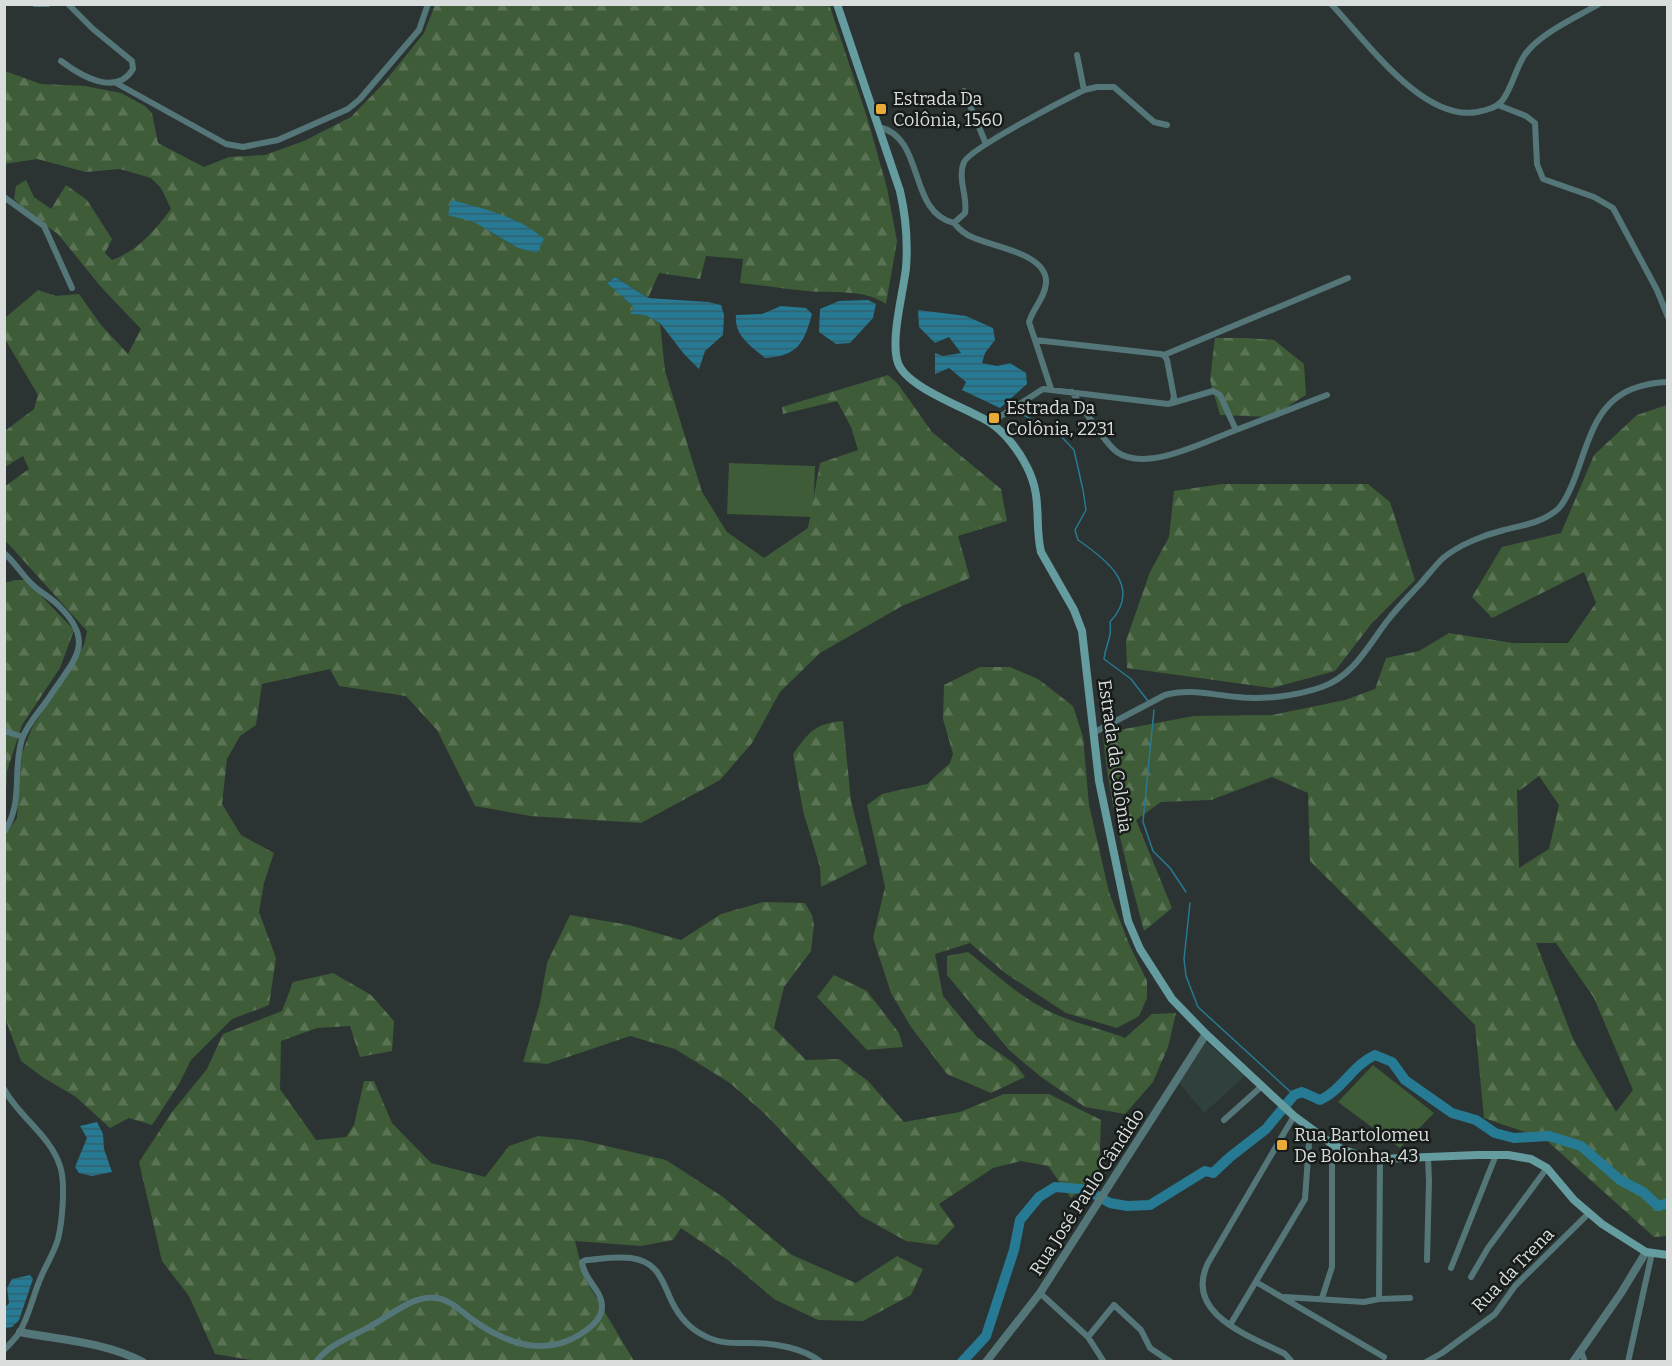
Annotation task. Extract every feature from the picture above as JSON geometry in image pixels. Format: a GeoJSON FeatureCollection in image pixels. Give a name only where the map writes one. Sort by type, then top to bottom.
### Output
{"type":"FeatureCollection","features":[{"type":"Feature","properties":{"kind":"main road","name":"Estrada da Colônia"},"geometry":{"type":"LineString","coordinates":[[837,4],[900,191],[905,215],[906,268],[896,341],[899,366],[906,376],[925,389],[990,423],[1016,450],[1028,468],[1037,494],[1041,552],[1074,610],[1082,631],[1099,781],[1128,921],[1140,949],[1161,983],[1172,999],[1206,1034],[1277,1101],[1332,1144],[1365,1157],[1380,1159],[1496,1155],[1531,1159],[1547,1168],[1588,1214],[1649,1253],[1668,1255]]}},
{"type":"Feature","properties":{"kind":"street"},"geometry":{"type":"LineString","coordinates":[[35,4],[48,4]]}},
{"type":"Feature","properties":{"kind":"street"},"geometry":{"type":"LineString","coordinates":[[61,61],[76,72],[108,84],[116,83],[132,72],[134,66],[132,61],[93,29],[68,4]]}},
{"type":"Feature","properties":{"kind":"street"},"geometry":{"type":"LineString","coordinates":[[116,83],[226,144],[234,147],[255,146],[278,140],[348,109],[360,99],[418,30],[428,4]]}},
{"type":"Feature","properties":{"kind":"street"},"geometry":{"type":"LineString","coordinates":[[1331,4],[1392,72],[1436,104],[1456,111],[1473,113],[1498,105],[1507,93],[1523,56],[1533,45],[1599,4]]}},
{"type":"Feature","properties":{"kind":"street"},"geometry":{"type":"LineString","coordinates":[[1077,55],[1084,90]]}},
{"type":"Feature","properties":{"kind":"street"},"geometry":{"type":"LineString","coordinates":[[954,223],[965,213],[962,180],[964,162],[970,155],[1084,90],[1114,87],[1154,122],[1167,125]]}},
{"type":"Feature","properties":{"kind":"street"},"geometry":{"type":"LineString","coordinates":[[964,91],[986,144]]}},
{"type":"Feature","properties":{"kind":"street"},"geometry":{"type":"LineString","coordinates":[[1498,105],[1526,116],[1535,123],[1537,164],[1543,179],[1594,197],[1613,208],[1657,290],[1668,317]]}},
{"type":"Feature","properties":{"kind":"street"},"geometry":{"type":"LineString","coordinates":[[879,127],[892,132],[902,143],[916,171],[926,202],[933,213],[941,219],[954,223],[972,238],[1028,257],[1036,262],[1043,271],[1046,285],[1029,322],[1051,389]]}},
{"type":"Feature","properties":{"kind":"street"},"geometry":{"type":"LineString","coordinates":[[4,197],[44,226],[72,288]]}},
{"type":"Feature","properties":{"kind":"street"},"geometry":{"type":"LineString","coordinates":[[1035,340],[1164,355],[1348,278]]}},
{"type":"Feature","properties":{"kind":"street"},"geometry":{"type":"LineString","coordinates":[[1164,355],[1174,398],[1172,403]]}},
{"type":"Feature","properties":{"kind":"street"},"geometry":{"type":"LineString","coordinates":[[1093,733],[1165,695],[1177,692],[1190,690],[1255,698],[1311,690],[1339,679],[1365,652],[1394,612],[1444,557],[1481,538],[1529,525],[1552,514],[1561,506],[1599,415],[1611,402],[1625,392],[1643,385],[1668,382]]}},
{"type":"Feature","properties":{"kind":"street"},"geometry":{"type":"LineString","coordinates":[[990,423],[1043,389],[1116,399],[1172,403],[1213,392],[1220,395],[1236,430]]}},
{"type":"Feature","properties":{"kind":"street"},"geometry":{"type":"LineString","coordinates":[[1072,392],[1116,452],[1135,460],[1167,456],[1327,395]]}},
{"type":"Feature","properties":{"kind":"street"},"geometry":{"type":"LineString","coordinates":[[4,553],[28,581],[60,606],[78,630],[81,640],[69,668],[23,737],[16,805],[13,818],[4,832]]}},
{"type":"Feature","properties":{"kind":"street"},"geometry":{"type":"LineString","coordinates":[[4,731],[23,737]]}},
{"type":"Feature","properties":{"kind":"street","name":"Rua José Paulo Cândido"},"geometry":{"type":"LineString","coordinates":[[989,1360],[1040,1293],[1206,1034]]}},
{"type":"Feature","properties":{"kind":"street"},"geometry":{"type":"LineString","coordinates":[[1224,1120],[1262,1086]]}},
{"type":"Feature","properties":{"kind":"street"},"geometry":{"type":"LineString","coordinates":[[4,1089],[52,1149],[60,1166],[62,1181],[57,1241],[20,1332],[4,1350]]}},
{"type":"Feature","properties":{"kind":"street"},"geometry":{"type":"LineString","coordinates":[[1292,1362],[1285,1354],[1230,1325],[1207,1304],[1202,1288],[1204,1271],[1294,1116]]}},
{"type":"Feature","properties":{"kind":"street"},"geometry":{"type":"LineString","coordinates":[[1230,1325],[1305,1199],[1310,1129]]}},
{"type":"Feature","properties":{"kind":"street"},"geometry":{"type":"LineString","coordinates":[[1322,1298],[1332,1267],[1332,1144]]}},
{"type":"Feature","properties":{"kind":"street"},"geometry":{"type":"LineString","coordinates":[[1451,1268],[1496,1155]]}},
{"type":"Feature","properties":{"kind":"street"},"geometry":{"type":"LineString","coordinates":[[1427,1260],[1428,1157]]}},
{"type":"Feature","properties":{"kind":"street"},"geometry":{"type":"LineString","coordinates":[[1379,1299],[1380,1159]]}},
{"type":"Feature","properties":{"kind":"street"},"geometry":{"type":"LineString","coordinates":[[1471,1277],[1488,1248],[1547,1168]]}},
{"type":"Feature","properties":{"kind":"street","name":"Rua da Trena"},"geometry":{"type":"LineString","coordinates":[[1426,1362],[1443,1353],[1495,1314],[1515,1286],[1588,1214]]}},
{"type":"Feature","properties":{"kind":"street"},"geometry":{"type":"LineString","coordinates":[[1573,1362],[1649,1253]]}},
{"type":"Feature","properties":{"kind":"street"},"geometry":{"type":"LineString","coordinates":[[1628,1362],[1649,1253]]}},
{"type":"Feature","properties":{"kind":"street"},"geometry":{"type":"LineString","coordinates":[[316,1362],[331,1348],[414,1301],[432,1297],[451,1303],[489,1331],[507,1340],[533,1346],[562,1344],[585,1331],[598,1318],[602,1309],[599,1297],[582,1262],[626,1258],[640,1260],[656,1270],[678,1313],[686,1323],[703,1335],[731,1344],[780,1346],[808,1354],[821,1362]]}},
{"type":"Feature","properties":{"kind":"street"},"geometry":{"type":"LineString","coordinates":[[1256,1282],[1384,1356]]}},
{"type":"Feature","properties":{"kind":"street"},"geometry":{"type":"LineString","coordinates":[[1040,1293],[1088,1337],[1104,1362]]}},
{"type":"Feature","properties":{"kind":"street"},"geometry":{"type":"LineString","coordinates":[[1284,1297],[1364,1302],[1410,1298]]}},
{"type":"Feature","properties":{"kind":"street"},"geometry":{"type":"LineString","coordinates":[[1088,1337],[1114,1305],[1141,1330],[1150,1348],[1171,1362]]}},
{"type":"Feature","properties":{"kind":"street"},"geometry":{"type":"LineString","coordinates":[[20,1332],[97,1347],[132,1356],[143,1362]]}},
{"type":"Feature","properties":{"kind":"street"},"geometry":{"type":"LineString","coordinates":[[1581,1351],[1585,1362]]}},
{"type":"Feature","properties":{"kind":"shaded area"},"geometry":{"type":"Polygon","coordinates":[[[1206,1042],[1245,1076],[1204,1113],[1179,1083],[1206,1042]]]}},
{"type":"Feature","properties":{"kind":"green space"},"geometry":{"type":"Polygon","coordinates":[[[829,4],[867,117],[887,188],[897,241],[886,304],[858,294],[740,283],[743,259],[706,256],[700,279],[659,273],[648,298],[615,277],[607,283],[634,307],[630,314],[645,315],[660,323],[665,371],[702,492],[727,532],[764,558],[808,528],[820,463],[858,450],[851,427],[837,401],[783,414],[782,407],[888,375],[898,384],[932,432],[1001,489],[1007,521],[958,536],[970,578],[902,606],[820,653],[780,692],[752,743],[720,780],[641,823],[530,816],[475,806],[437,730],[406,696],[339,686],[330,669],[262,684],[256,725],[240,736],[227,759],[222,804],[241,835],[274,853],[264,883],[259,912],[276,958],[269,1005],[232,1019],[191,1060],[179,1084],[152,1125],[129,1118],[110,1128],[76,1097],[21,1061],[5,1018],[5,835],[17,818],[22,753],[32,728],[84,645],[87,631],[5,540],[4,487],[29,469],[23,456],[5,467],[5,431],[34,409],[38,395],[5,339],[5,318],[38,290],[56,296],[79,294],[101,325],[128,354],[141,329],[101,287],[58,234],[33,217],[14,199],[16,186],[26,180],[34,197],[51,209],[66,185],[87,200],[112,239],[105,253],[112,260],[138,245],[171,209],[161,188],[151,178],[120,169],[86,172],[37,159],[5,164],[5,71],[41,84],[85,86],[121,93],[145,106],[152,113],[158,143],[204,167],[229,157],[265,155],[304,141],[351,117],[383,84],[424,33],[435,5],[829,4]],[[474,222],[518,248],[538,253],[474,222]]]}},
{"type":"Feature","properties":{"kind":"green space"},"geometry":{"type":"Polygon","coordinates":[[[1215,338],[1274,340],[1304,364],[1306,395],[1271,417],[1220,415],[1210,380],[1215,338]]]}},
{"type":"Feature","properties":{"kind":"green space"},"geometry":{"type":"Polygon","coordinates":[[[1667,405],[1668,1236],[1654,1237],[1545,1139],[1484,1118],[1475,1025],[1310,861],[1308,793],[1272,777],[1211,800],[1161,802],[1136,820],[1172,908],[1144,931],[1114,808],[1103,733],[1194,716],[1272,715],[1345,700],[1375,689],[1386,658],[1419,651],[1449,633],[1513,643],[1568,643],[1596,603],[1584,572],[1492,618],[1472,597],[1502,547],[1561,533],[1594,455],[1637,415],[1667,405]],[[1539,776],[1519,791],[1517,788],[1519,868],[1549,849],[1559,805],[1539,776]],[[1536,943],[1574,1041],[1616,1112],[1633,1090],[1594,998],[1556,943],[1536,943]]]}},
{"type":"Feature","properties":{"kind":"green space"},"geometry":{"type":"Polygon","coordinates":[[[729,463],[815,466],[813,517],[727,514],[729,463]]]}},
{"type":"Feature","properties":{"kind":"green space"},"geometry":{"type":"Polygon","coordinates":[[[1222,484],[1368,484],[1390,502],[1415,580],[1372,623],[1335,671],[1272,688],[1127,668],[1126,641],[1150,572],[1169,537],[1174,491],[1222,484]]]}},
{"type":"Feature","properties":{"kind":"green space"},"geometry":{"type":"Polygon","coordinates":[[[26,580],[74,630],[60,668],[22,725],[7,771],[5,805],[5,583],[26,580]]]}},
{"type":"Feature","properties":{"kind":"green space"},"geometry":{"type":"Polygon","coordinates":[[[980,667],[1010,667],[1038,679],[1073,706],[1083,737],[1089,805],[1109,892],[1129,944],[1147,981],[1147,998],[1139,1016],[1117,1028],[1066,1013],[1005,973],[970,943],[935,954],[943,996],[977,1037],[1016,1065],[1025,1077],[991,1093],[947,1074],[911,1027],[891,993],[873,938],[885,887],[867,805],[882,794],[927,784],[950,763],[953,754],[943,719],[944,685],[980,667]]]}},
{"type":"Feature","properties":{"kind":"green space"},"geometry":{"type":"Polygon","coordinates":[[[843,721],[851,801],[867,864],[821,887],[820,867],[803,811],[793,754],[813,730],[825,724],[843,721]]]}},
{"type":"Feature","properties":{"kind":"green space"},"geometry":{"type":"Polygon","coordinates":[[[763,902],[805,903],[812,915],[814,925],[811,951],[784,987],[774,1028],[806,1060],[839,1059],[868,1081],[904,1122],[960,1112],[1004,1094],[1049,1094],[1101,1120],[1099,1171],[1071,1198],[1048,1166],[1021,1161],[993,1168],[939,1204],[955,1226],[937,1245],[906,1241],[861,1216],[767,1116],[730,1083],[675,1049],[630,1036],[547,1064],[523,1062],[540,1003],[547,963],[570,915],[629,925],[681,940],[721,914],[763,902]]]}},
{"type":"Feature","properties":{"kind":"green space"},"geometry":{"type":"Polygon","coordinates":[[[968,952],[1031,1002],[1072,1021],[1125,1038],[1152,1014],[1176,1013],[1168,1047],[1153,1082],[1125,1114],[1085,1107],[1041,1077],[1009,1050],[947,975],[947,956],[968,952]]]}},
{"type":"Feature","properties":{"kind":"green space"},"geometry":{"type":"Polygon","coordinates":[[[333,973],[371,995],[394,1021],[392,1051],[360,1057],[350,1026],[317,1028],[281,1041],[280,1089],[316,1140],[346,1137],[354,1125],[364,1081],[374,1081],[392,1123],[431,1163],[485,1177],[509,1146],[538,1136],[581,1140],[666,1160],[723,1197],[792,1255],[856,1283],[897,1256],[923,1269],[911,1295],[863,1321],[818,1320],[774,1299],[728,1260],[681,1228],[673,1240],[641,1246],[575,1241],[584,1277],[634,1361],[258,1361],[215,1354],[189,1296],[162,1261],[139,1162],[172,1112],[207,1069],[223,1034],[282,1011],[293,982],[333,973]]]}},
{"type":"Feature","properties":{"kind":"green space"},"geometry":{"type":"Polygon","coordinates":[[[834,975],[867,991],[899,1033],[903,1047],[867,1050],[817,997],[834,975]]]}},
{"type":"Feature","properties":{"kind":"green space"},"geometry":{"type":"Polygon","coordinates":[[[1373,1065],[1434,1113],[1400,1148],[1338,1102],[1373,1065]]]}},
{"type":"Feature","properties":{"kind":"water"},"geometry":{"type":"Polygon","coordinates":[[[451,200],[500,214],[534,231],[544,239],[537,253],[518,248],[474,222],[448,215],[451,200]]]}},
{"type":"Feature","properties":{"kind":"water"},"geometry":{"type":"Polygon","coordinates":[[[615,277],[648,298],[721,305],[724,315],[723,335],[705,351],[699,369],[660,323],[645,315],[630,314],[634,307],[607,283],[615,277]]]}},
{"type":"Feature","properties":{"kind":"water"},"geometry":{"type":"Polygon","coordinates":[[[868,300],[876,304],[873,318],[850,343],[836,344],[819,332],[820,309],[839,301],[868,300]]]}},
{"type":"Feature","properties":{"kind":"water"},"geometry":{"type":"Polygon","coordinates":[[[781,306],[806,308],[812,314],[809,324],[802,340],[792,351],[765,358],[741,335],[736,315],[762,314],[781,306]]]}},
{"type":"Feature","properties":{"kind":"water"},"geometry":{"type":"Polygon","coordinates":[[[918,310],[966,316],[993,328],[995,340],[985,353],[982,363],[997,366],[1010,363],[1026,373],[1027,384],[1000,408],[962,390],[966,382],[949,368],[935,374],[935,353],[943,356],[961,353],[949,337],[935,343],[919,327],[918,310]]]}},
{"type":"Feature","properties":{"kind":"water"},"geometry":{"type":"Polygon","coordinates":[[[97,1122],[103,1134],[104,1149],[112,1172],[92,1176],[79,1173],[75,1167],[87,1138],[80,1126],[97,1122]]]}},
{"type":"Feature","properties":{"kind":"water"},"geometry":{"type":"Polygon","coordinates":[[[30,1275],[33,1279],[19,1320],[12,1327],[5,1328],[5,1308],[9,1303],[7,1288],[12,1279],[30,1275]]]}},
{"type":"Feature","properties":{"kind":"waterway"},"geometry":{"type":"LineString","coordinates":[[1016,411],[1060,435],[1074,450],[1086,510],[1075,530],[1078,540],[1109,565],[1122,586],[1123,597],[1119,609],[1110,622],[1104,659],[1131,679],[1148,701]]}},
{"type":"Feature","properties":{"kind":"waterway"},"geometry":{"type":"LineString","coordinates":[[1154,710],[1143,822],[1153,851],[1170,868],[1186,892]]}},
{"type":"Feature","properties":{"kind":"waterway"},"geometry":{"type":"LineString","coordinates":[[1190,903],[1184,959],[1186,976],[1198,1007],[1294,1095]]}},
{"type":"Feature","properties":{"kind":"waterway"},"geometry":{"type":"LineString","coordinates":[[962,1362],[986,1336],[1014,1250],[1020,1220],[1039,1197],[1055,1187],[1089,1191],[1110,1203],[1127,1206],[1150,1205],[1205,1171],[1213,1173],[1266,1129],[1294,1095],[1302,1092],[1320,1100],[1328,1096],[1360,1065],[1375,1055],[1392,1062],[1405,1080],[1452,1113],[1476,1120],[1495,1133],[1514,1138],[1549,1136],[1581,1146],[1620,1180],[1643,1192],[1658,1206],[1668,1203]]}},
{"type":"Feature","properties":{"kind":"place","name":"Estrada Da Colônia, 1560"},"geometry":{"type":"Point","coordinates":[881,109]}},
{"type":"Feature","properties":{"kind":"place","name":"Estrada Da Colônia, 2231"},"geometry":{"type":"Point","coordinates":[994,418]}},
{"type":"Feature","properties":{"kind":"place","name":"Rua Bartolomeu De Bolonha, 43"},"geometry":{"type":"Point","coordinates":[1282,1145]}}]}
